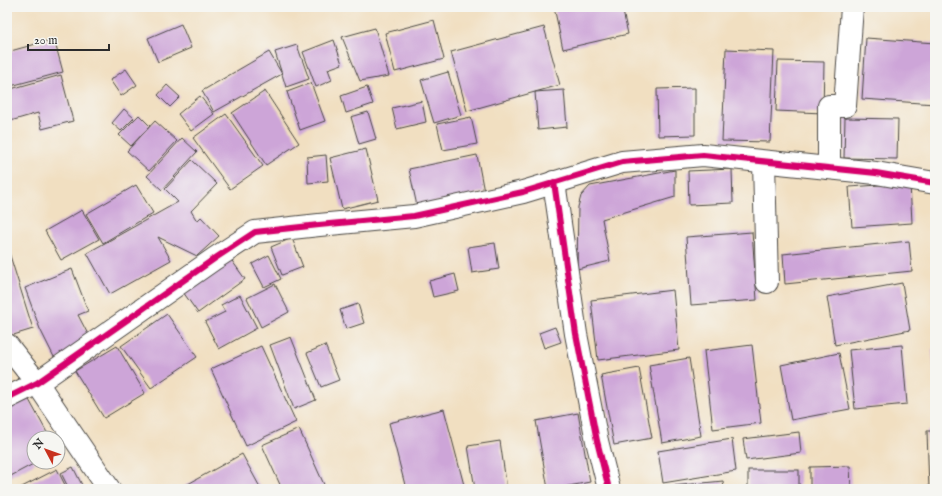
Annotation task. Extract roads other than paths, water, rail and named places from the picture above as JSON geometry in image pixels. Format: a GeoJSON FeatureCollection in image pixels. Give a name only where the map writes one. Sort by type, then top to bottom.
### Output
{"type":"FeatureCollection","features":[{"type":"Feature","properties":{"kind":"street"},"geometry":{"type":"LineString","coordinates":[[829,168],[829,106],[845,106],[852,7]]}},
{"type":"Feature","properties":{"kind":"street"},"geometry":{"type":"LineString","coordinates":[[7,398],[37,383],[214,259],[256,232],[319,224],[414,216],[523,192],[622,162],[703,155],[876,173],[935,183]]}},
{"type":"Feature","properties":{"kind":"street"},"geometry":{"type":"LineString","coordinates":[[764,162],[766,282]]}},
{"type":"Feature","properties":{"kind":"street"},"geometry":{"type":"LineString","coordinates":[[554,182],[576,334],[597,440],[609,489]]}},
{"type":"Feature","properties":{"kind":"street"},"geometry":{"type":"LineString","coordinates":[[7,345],[37,383],[109,489]]}}]}
